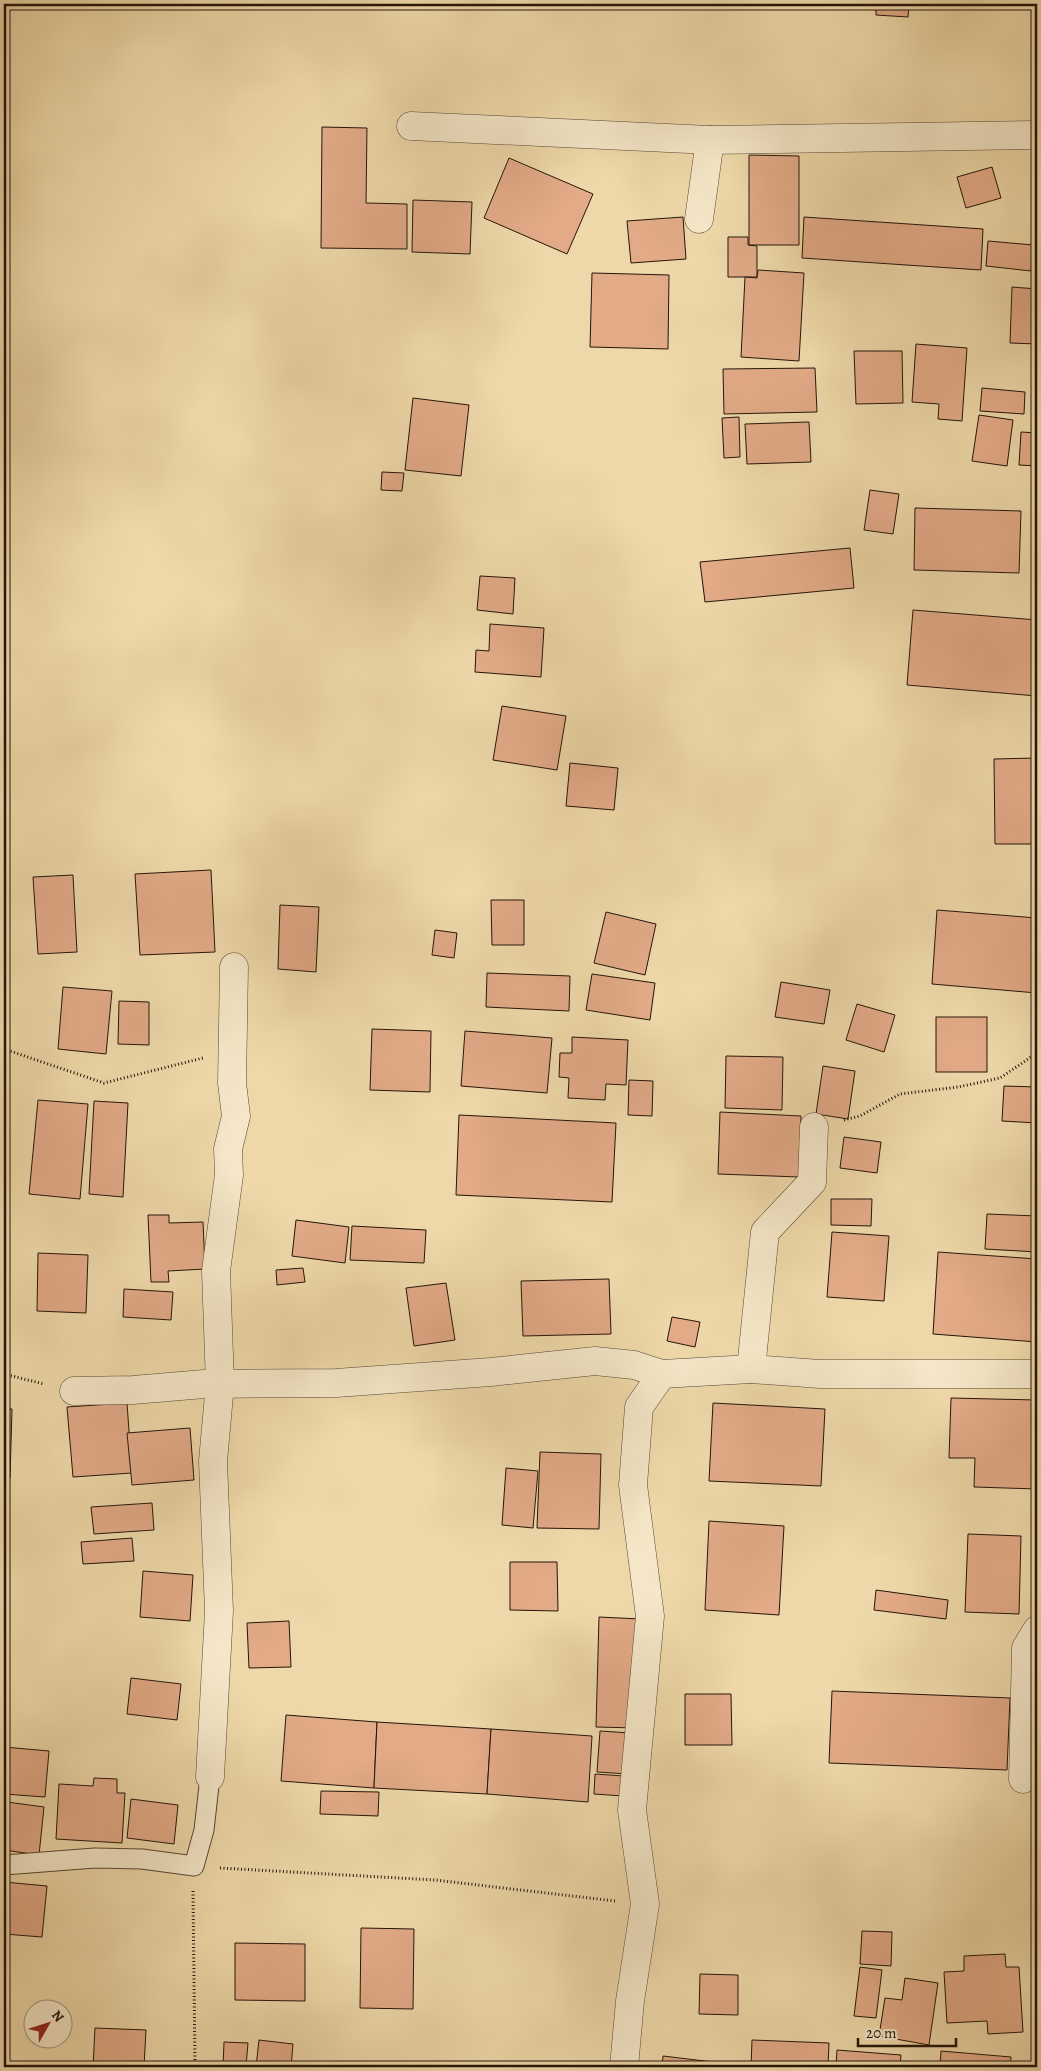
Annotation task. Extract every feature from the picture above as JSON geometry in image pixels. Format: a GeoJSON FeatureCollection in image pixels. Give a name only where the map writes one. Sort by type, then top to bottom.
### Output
{"type":"FeatureCollection","features":[{"type":"Feature","properties":{"kind":"street"},"geometry":{"type":"LineString","coordinates":[[411,126],[710,140],[1037,135]]}},
{"type":"Feature","properties":{"kind":"street"},"geometry":{"type":"LineString","coordinates":[[699,219],[710,140]]}},
{"type":"Feature","properties":{"kind":"street"},"geometry":{"type":"LineString","coordinates":[[210,1777],[219,1611],[213,1461],[220,1384],[216,1271],[229,1175],[228,1150],[236,1116],[232,1082],[234,967]]}},
{"type":"Feature","properties":{"kind":"street"},"geometry":{"type":"LineString","coordinates":[[750,1369],[765,1232],[812,1182],[814,1127]]}},
{"type":"Feature","properties":{"kind":"street"},"geometry":{"type":"LineString","coordinates":[[74,1391],[220,1384],[336,1383],[491,1372],[595,1361],[634,1365],[662,1374],[750,1369],[820,1374],[1037,1374]]}},
{"type":"Feature","properties":{"kind":"street"},"geometry":{"type":"LineString","coordinates":[[624,2067],[630,2001],[645,1904],[632,1810],[650,1616],[633,1484],[639,1407],[662,1374]]}},
{"type":"Feature","properties":{"kind":"street"},"geometry":{"type":"LineString","coordinates":[[1023,1779],[1026,1648],[1037,1630]]}},
{"type":"Feature","properties":{"kind":"lane"},"geometry":{"type":"LineString","coordinates":[[4,1865],[95,1858],[142,1859],[194,1866],[204,1830],[210,1777]]}},
{"type":"Feature","properties":{"kind":"path"},"geometry":{"type":"LineString","coordinates":[[4,1049],[104,1083],[233,1051]]}},
{"type":"Feature","properties":{"kind":"path"},"geometry":{"type":"LineString","coordinates":[[814,1127],[860,1116],[900,1094],[958,1087],[1000,1078],[1037,1053]]}},
{"type":"Feature","properties":{"kind":"path"},"geometry":{"type":"LineString","coordinates":[[4,1374],[74,1391]]}},
{"type":"Feature","properties":{"kind":"path"},"geometry":{"type":"LineString","coordinates":[[195,2067],[192,1943],[194,1866],[435,1880],[645,1904]]}},
{"type":"Feature","properties":{"kind":"building"},"geometry":{"type":"Polygon","coordinates":[[[876,4],[909,4],[908,17],[876,15],[876,4]]]}},
{"type":"Feature","properties":{"kind":"building"},"geometry":{"type":"Polygon","coordinates":[[[322,127],[367,128],[366,203],[407,204],[407,249],[321,248],[322,127]]]}},
{"type":"Feature","properties":{"kind":"building"},"geometry":{"type":"Polygon","coordinates":[[[749,155],[799,156],[799,245],[749,245],[749,155]]]}},
{"type":"Feature","properties":{"kind":"building"},"geometry":{"type":"Polygon","coordinates":[[[509,158],[593,194],[567,254],[484,218],[509,158]]]}},
{"type":"Feature","properties":{"kind":"building"},"geometry":{"type":"Polygon","coordinates":[[[992,167],[1001,198],[966,208],[957,177],[992,167]]]}},
{"type":"Feature","properties":{"kind":"building"},"geometry":{"type":"Polygon","coordinates":[[[413,200],[472,202],[470,254],[412,252],[413,200]]]}},
{"type":"Feature","properties":{"kind":"building"},"geometry":{"type":"Polygon","coordinates":[[[683,217],[686,259],[631,263],[627,221],[683,217]]]}},
{"type":"Feature","properties":{"kind":"building"},"geometry":{"type":"Polygon","coordinates":[[[804,217],[983,229],[981,270],[802,258],[804,217]]]}},
{"type":"Feature","properties":{"kind":"building"},"geometry":{"type":"Polygon","coordinates":[[[728,237],[748,237],[748,245],[757,246],[757,277],[728,277],[728,237]]]}},
{"type":"Feature","properties":{"kind":"building"},"geometry":{"type":"Polygon","coordinates":[[[988,241],[1033,245],[1031,271],[986,266],[988,241]]]}},
{"type":"Feature","properties":{"kind":"building"},"geometry":{"type":"Polygon","coordinates":[[[758,270],[804,273],[799,361],[741,357],[745,277],[757,278],[758,270]]]}},
{"type":"Feature","properties":{"kind":"building"},"geometry":{"type":"Polygon","coordinates":[[[592,273],[669,275],[668,349],[590,347],[592,273]]]}},
{"type":"Feature","properties":{"kind":"building"},"geometry":{"type":"Polygon","coordinates":[[[1012,287],[1037,289],[1037,344],[1010,343],[1012,287]]]}},
{"type":"Feature","properties":{"kind":"building"},"geometry":{"type":"Polygon","coordinates":[[[916,344],[967,348],[962,421],[938,419],[939,404],[912,402],[916,344]]]}},
{"type":"Feature","properties":{"kind":"building"},"geometry":{"type":"Polygon","coordinates":[[[854,351],[902,351],[903,403],[856,404],[854,351]]]}},
{"type":"Feature","properties":{"kind":"building"},"geometry":{"type":"Polygon","coordinates":[[[815,368],[817,412],[724,414],[723,369],[815,368]]]}},
{"type":"Feature","properties":{"kind":"building"},"geometry":{"type":"Polygon","coordinates":[[[982,388],[1025,392],[1024,414],[980,411],[982,388]]]}},
{"type":"Feature","properties":{"kind":"building"},"geometry":{"type":"Polygon","coordinates":[[[413,398],[469,405],[461,476],[405,470],[413,398]]]}},
{"type":"Feature","properties":{"kind":"building"},"geometry":{"type":"Polygon","coordinates":[[[979,415],[1013,420],[1007,466],[972,461],[979,415]]]}},
{"type":"Feature","properties":{"kind":"building"},"geometry":{"type":"Polygon","coordinates":[[[739,417],[740,457],[724,458],[722,418],[739,417]]]}},
{"type":"Feature","properties":{"kind":"building"},"geometry":{"type":"Polygon","coordinates":[[[809,422],[811,462],[747,464],[745,424],[809,422]]]}},
{"type":"Feature","properties":{"kind":"building"},"geometry":{"type":"Polygon","coordinates":[[[1021,432],[1037,433],[1037,466],[1019,465],[1021,432]]]}},
{"type":"Feature","properties":{"kind":"building"},"geometry":{"type":"Polygon","coordinates":[[[382,472],[404,473],[402,491],[381,490],[382,472]]]}},
{"type":"Feature","properties":{"kind":"building"},"geometry":{"type":"Polygon","coordinates":[[[870,490],[899,494],[893,534],[864,530],[870,490]]]}},
{"type":"Feature","properties":{"kind":"building"},"geometry":{"type":"Polygon","coordinates":[[[915,508],[1021,511],[1019,573],[914,570],[915,508]]]}},
{"type":"Feature","properties":{"kind":"building"},"geometry":{"type":"Polygon","coordinates":[[[850,548],[854,588],[705,602],[700,562],[850,548]]]}},
{"type":"Feature","properties":{"kind":"building"},"geometry":{"type":"Polygon","coordinates":[[[480,576],[515,578],[513,614],[477,610],[480,576]]]}},
{"type":"Feature","properties":{"kind":"building"},"geometry":{"type":"Polygon","coordinates":[[[913,610],[1037,620],[1037,696],[907,685],[913,610]]]}},
{"type":"Feature","properties":{"kind":"building"},"geometry":{"type":"Polygon","coordinates":[[[490,624],[544,628],[541,677],[475,672],[476,650],[489,651],[490,624]]]}},
{"type":"Feature","properties":{"kind":"building"},"geometry":{"type":"Polygon","coordinates":[[[502,706],[566,716],[557,770],[493,760],[502,706]]]}},
{"type":"Feature","properties":{"kind":"building"},"geometry":{"type":"Polygon","coordinates":[[[1037,758],[1037,844],[995,844],[994,759],[1037,758]]]}},
{"type":"Feature","properties":{"kind":"building"},"geometry":{"type":"Polygon","coordinates":[[[570,763],[618,768],[614,810],[566,806],[570,763]]]}},
{"type":"Feature","properties":{"kind":"building"},"geometry":{"type":"Polygon","coordinates":[[[211,870],[215,952],[140,955],[135,874],[211,870]]]}},
{"type":"Feature","properties":{"kind":"building"},"geometry":{"type":"Polygon","coordinates":[[[73,875],[77,952],[38,954],[33,877],[73,875]]]}},
{"type":"Feature","properties":{"kind":"building"},"geometry":{"type":"Polygon","coordinates":[[[491,900],[524,900],[524,945],[492,945],[491,900]]]}},
{"type":"Feature","properties":{"kind":"building"},"geometry":{"type":"Polygon","coordinates":[[[280,905],[319,907],[316,972],[278,969],[280,905]]]}},
{"type":"Feature","properties":{"kind":"building"},"geometry":{"type":"Polygon","coordinates":[[[937,910],[1037,918],[1037,993],[932,984],[937,910]]]}},
{"type":"Feature","properties":{"kind":"building"},"geometry":{"type":"Polygon","coordinates":[[[606,912],[656,924],[645,975],[594,963],[606,912]]]}},
{"type":"Feature","properties":{"kind":"building"},"geometry":{"type":"Polygon","coordinates":[[[435,930],[457,933],[454,958],[432,955],[435,930]]]}},
{"type":"Feature","properties":{"kind":"building"},"geometry":{"type":"Polygon","coordinates":[[[487,973],[570,976],[569,1011],[486,1007],[487,973]]]}},
{"type":"Feature","properties":{"kind":"building"},"geometry":{"type":"Polygon","coordinates":[[[592,974],[655,983],[650,1020],[586,1010],[592,974]]]}},
{"type":"Feature","properties":{"kind":"building"},"geometry":{"type":"Polygon","coordinates":[[[781,982],[830,990],[824,1024],[775,1017],[781,982]]]}},
{"type":"Feature","properties":{"kind":"building"},"geometry":{"type":"Polygon","coordinates":[[[63,987],[112,991],[106,1054],[58,1049],[63,987]]]}},
{"type":"Feature","properties":{"kind":"building"},"geometry":{"type":"Polygon","coordinates":[[[119,1001],[149,1002],[149,1045],[118,1044],[119,1001]]]}},
{"type":"Feature","properties":{"kind":"building"},"geometry":{"type":"Polygon","coordinates":[[[857,1004],[895,1015],[884,1052],[846,1040],[857,1004]]]}},
{"type":"Feature","properties":{"kind":"building"},"geometry":{"type":"Polygon","coordinates":[[[936,1017],[987,1017],[987,1072],[936,1072],[936,1017]]]}},
{"type":"Feature","properties":{"kind":"building"},"geometry":{"type":"Polygon","coordinates":[[[372,1029],[431,1031],[430,1092],[370,1090],[372,1029]]]}},
{"type":"Feature","properties":{"kind":"building"},"geometry":{"type":"Polygon","coordinates":[[[465,1031],[552,1038],[547,1093],[461,1086],[465,1031]]]}},
{"type":"Feature","properties":{"kind":"building"},"geometry":{"type":"Polygon","coordinates":[[[572,1037],[628,1040],[626,1085],[606,1084],[605,1100],[568,1098],[569,1078],[559,1077],[560,1053],[572,1053],[572,1037]]]}},
{"type":"Feature","properties":{"kind":"building"},"geometry":{"type":"Polygon","coordinates":[[[726,1056],[783,1057],[782,1110],[725,1108],[726,1056]]]}},
{"type":"Feature","properties":{"kind":"building"},"geometry":{"type":"Polygon","coordinates":[[[823,1066],[855,1071],[848,1119],[816,1114],[823,1066]]]}},
{"type":"Feature","properties":{"kind":"building"},"geometry":{"type":"Polygon","coordinates":[[[629,1080],[653,1081],[652,1116],[628,1115],[629,1080]]]}},
{"type":"Feature","properties":{"kind":"building"},"geometry":{"type":"Polygon","coordinates":[[[1004,1086],[1037,1087],[1037,1123],[1002,1121],[1004,1086]]]}},
{"type":"Feature","properties":{"kind":"building"},"geometry":{"type":"Polygon","coordinates":[[[38,1100],[88,1104],[80,1199],[29,1194],[38,1100]]]}},
{"type":"Feature","properties":{"kind":"building"},"geometry":{"type":"Polygon","coordinates":[[[94,1101],[128,1103],[123,1197],[89,1194],[94,1101]]]}},
{"type":"Feature","properties":{"kind":"building"},"geometry":{"type":"Polygon","coordinates":[[[720,1112],[801,1116],[799,1177],[718,1174],[720,1112]]]}},
{"type":"Feature","properties":{"kind":"building"},"geometry":{"type":"Polygon","coordinates":[[[459,1115],[616,1123],[612,1202],[456,1195],[459,1115]]]}},
{"type":"Feature","properties":{"kind":"building"},"geometry":{"type":"Polygon","coordinates":[[[844,1137],[881,1142],[877,1173],[840,1168],[844,1137]]]}},
{"type":"Feature","properties":{"kind":"building"},"geometry":{"type":"Polygon","coordinates":[[[831,1199],[872,1199],[871,1226],[831,1225],[831,1199]]]}},
{"type":"Feature","properties":{"kind":"building"},"geometry":{"type":"Polygon","coordinates":[[[987,1214],[1037,1216],[1037,1252],[985,1249],[987,1214]]]}},
{"type":"Feature","properties":{"kind":"building"},"geometry":{"type":"Polygon","coordinates":[[[148,1215],[169,1215],[169,1223],[203,1222],[205,1269],[168,1271],[169,1282],[151,1282],[148,1215]]]}},
{"type":"Feature","properties":{"kind":"building"},"geometry":{"type":"Polygon","coordinates":[[[296,1220],[349,1227],[345,1263],[292,1256],[296,1220]]]}},
{"type":"Feature","properties":{"kind":"building"},"geometry":{"type":"Polygon","coordinates":[[[352,1226],[426,1230],[424,1263],[350,1260],[352,1226]]]}},
{"type":"Feature","properties":{"kind":"building"},"geometry":{"type":"Polygon","coordinates":[[[832,1232],[889,1236],[884,1301],[827,1297],[832,1232]]]}},
{"type":"Feature","properties":{"kind":"building"},"geometry":{"type":"Polygon","coordinates":[[[938,1252],[1037,1259],[1037,1342],[933,1334],[938,1252]]]}},
{"type":"Feature","properties":{"kind":"building"},"geometry":{"type":"Polygon","coordinates":[[[38,1253],[88,1255],[86,1313],[37,1311],[38,1253]]]}},
{"type":"Feature","properties":{"kind":"building"},"geometry":{"type":"Polygon","coordinates":[[[303,1268],[305,1282],[277,1285],[276,1270],[303,1268]]]}},
{"type":"Feature","properties":{"kind":"building"},"geometry":{"type":"Polygon","coordinates":[[[609,1279],[611,1334],[523,1336],[521,1281],[609,1279]]]}},
{"type":"Feature","properties":{"kind":"building"},"geometry":{"type":"Polygon","coordinates":[[[446,1283],[455,1340],[414,1346],[406,1288],[446,1283]]]}},
{"type":"Feature","properties":{"kind":"building"},"geometry":{"type":"Polygon","coordinates":[[[124,1289],[173,1292],[171,1320],[123,1317],[124,1289]]]}},
{"type":"Feature","properties":{"kind":"building"},"geometry":{"type":"Polygon","coordinates":[[[672,1317],[700,1322],[695,1347],[667,1341],[672,1317]]]}},
{"type":"Feature","properties":{"kind":"building"},"geometry":{"type":"Polygon","coordinates":[[[951,1398],[1037,1400],[1037,1489],[974,1487],[975,1458],[949,1458],[951,1398]]]}},
{"type":"Feature","properties":{"kind":"building"},"geometry":{"type":"Polygon","coordinates":[[[127,1403],[132,1473],[73,1477],[67,1407],[127,1403]]]}},
{"type":"Feature","properties":{"kind":"building"},"geometry":{"type":"Polygon","coordinates":[[[713,1403],[825,1409],[821,1486],[709,1481],[713,1403]]]}},
{"type":"Feature","properties":{"kind":"building"},"geometry":{"type":"Polygon","coordinates":[[[4,1408],[12,1409],[10,1478],[4,1478],[4,1408]]]}},
{"type":"Feature","properties":{"kind":"building"},"geometry":{"type":"Polygon","coordinates":[[[190,1428],[194,1480],[132,1485],[127,1433],[190,1428]]]}},
{"type":"Feature","properties":{"kind":"building"},"geometry":{"type":"Polygon","coordinates":[[[540,1452],[601,1454],[599,1529],[537,1528],[540,1452]]]}},
{"type":"Feature","properties":{"kind":"building"},"geometry":{"type":"Polygon","coordinates":[[[506,1468],[538,1471],[533,1528],[502,1525],[506,1468]]]}},
{"type":"Feature","properties":{"kind":"building"},"geometry":{"type":"Polygon","coordinates":[[[152,1503],[154,1530],[94,1534],[91,1507],[152,1503]]]}},
{"type":"Feature","properties":{"kind":"building"},"geometry":{"type":"Polygon","coordinates":[[[709,1521],[784,1526],[779,1615],[705,1610],[709,1521]]]}},
{"type":"Feature","properties":{"kind":"building"},"geometry":{"type":"Polygon","coordinates":[[[968,1534],[1021,1536],[1019,1614],[965,1612],[968,1534]]]}},
{"type":"Feature","properties":{"kind":"building"},"geometry":{"type":"Polygon","coordinates":[[[132,1538],[134,1561],[83,1564],[81,1542],[132,1538]]]}},
{"type":"Feature","properties":{"kind":"building"},"geometry":{"type":"Polygon","coordinates":[[[510,1562],[557,1562],[558,1611],[510,1610],[510,1562]]]}},
{"type":"Feature","properties":{"kind":"building"},"geometry":{"type":"Polygon","coordinates":[[[143,1571],[193,1575],[190,1621],[140,1617],[143,1571]]]}},
{"type":"Feature","properties":{"kind":"building"},"geometry":{"type":"Polygon","coordinates":[[[876,1590],[948,1600],[946,1619],[874,1610],[876,1590]]]}},
{"type":"Feature","properties":{"kind":"building"},"geometry":{"type":"Polygon","coordinates":[[[599,1617],[640,1619],[637,1728],[596,1727],[599,1617]]]}},
{"type":"Feature","properties":{"kind":"building"},"geometry":{"type":"Polygon","coordinates":[[[289,1621],[291,1667],[249,1668],[247,1623],[289,1621]]]}},
{"type":"Feature","properties":{"kind":"building"},"geometry":{"type":"Polygon","coordinates":[[[131,1678],[181,1684],[177,1720],[127,1714],[131,1678]]]}},
{"type":"Feature","properties":{"kind":"building"},"geometry":{"type":"Polygon","coordinates":[[[832,1691],[1010,1698],[1007,1770],[829,1763],[832,1691]]]}},
{"type":"Feature","properties":{"kind":"building"},"geometry":{"type":"Polygon","coordinates":[[[685,1694],[731,1694],[732,1745],[685,1745],[685,1694]]]}},
{"type":"Feature","properties":{"kind":"building"},"geometry":{"type":"Polygon","coordinates":[[[286,1715],[377,1722],[374,1788],[281,1781],[286,1715]]]}},
{"type":"Feature","properties":{"kind":"building"},"geometry":{"type":"Polygon","coordinates":[[[377,1722],[491,1729],[487,1794],[374,1788],[377,1722]]]}},
{"type":"Feature","properties":{"kind":"building"},"geometry":{"type":"Polygon","coordinates":[[[491,1729],[592,1736],[588,1802],[487,1794],[491,1729]]]}},
{"type":"Feature","properties":{"kind":"building"},"geometry":{"type":"Polygon","coordinates":[[[600,1731],[631,1733],[628,1774],[597,1772],[600,1731]]]}},
{"type":"Feature","properties":{"kind":"building"},"geometry":{"type":"Polygon","coordinates":[[[4,1747],[49,1751],[45,1797],[4,1794],[4,1747]]]}},
{"type":"Feature","properties":{"kind":"building"},"geometry":{"type":"Polygon","coordinates":[[[595,1774],[624,1776],[623,1796],[594,1794],[595,1774]]]}},
{"type":"Feature","properties":{"kind":"building"},"geometry":{"type":"Polygon","coordinates":[[[94,1778],[117,1779],[117,1793],[125,1793],[122,1843],[56,1839],[59,1784],[93,1786],[94,1778]]]}},
{"type":"Feature","properties":{"kind":"building"},"geometry":{"type":"Polygon","coordinates":[[[321,1791],[379,1792],[378,1816],[320,1814],[321,1791]]]}},
{"type":"Feature","properties":{"kind":"building"},"geometry":{"type":"Polygon","coordinates":[[[131,1799],[178,1805],[174,1844],[127,1838],[131,1799]]]}},
{"type":"Feature","properties":{"kind":"building"},"geometry":{"type":"Polygon","coordinates":[[[7,1802],[44,1807],[39,1855],[4,1850],[7,1802]]]}},
{"type":"Feature","properties":{"kind":"building"},"geometry":{"type":"Polygon","coordinates":[[[4,1882],[47,1886],[42,1937],[4,1934],[4,1882]]]}},
{"type":"Feature","properties":{"kind":"building"},"geometry":{"type":"Polygon","coordinates":[[[361,1928],[414,1929],[413,2009],[360,2008],[361,1928]]]}},
{"type":"Feature","properties":{"kind":"building"},"geometry":{"type":"Polygon","coordinates":[[[862,1931],[892,1932],[891,1966],[860,1964],[862,1931]]]}},
{"type":"Feature","properties":{"kind":"building"},"geometry":{"type":"Polygon","coordinates":[[[235,1943],[305,1944],[305,2001],[235,2000],[235,1943]]]}},
{"type":"Feature","properties":{"kind":"building"},"geometry":{"type":"Polygon","coordinates":[[[1005,1954],[1006,1967],[1019,1967],[1023,2032],[988,2034],[987,2021],[947,2023],[944,1972],[964,1971],[964,1956],[1005,1954]]]}},
{"type":"Feature","properties":{"kind":"building"},"geometry":{"type":"Polygon","coordinates":[[[860,1967],[882,1970],[876,2018],[854,2016],[860,1967]]]}},
{"type":"Feature","properties":{"kind":"building"},"geometry":{"type":"Polygon","coordinates":[[[700,1974],[738,1975],[738,2015],[699,2014],[700,1974]]]}},
{"type":"Feature","properties":{"kind":"building"},"geometry":{"type":"Polygon","coordinates":[[[905,1978],[938,1983],[929,2045],[879,2036],[885,1998],[902,2000],[905,1978]]]}},
{"type":"Feature","properties":{"kind":"building"},"geometry":{"type":"Polygon","coordinates":[[[95,2028],[146,2030],[144,2067],[93,2067],[95,2028]]]}},
{"type":"Feature","properties":{"kind":"building"},"geometry":{"type":"Polygon","coordinates":[[[259,2040],[293,2044],[291,2067],[256,2067],[259,2040]]]}},
{"type":"Feature","properties":{"kind":"building"},"geometry":{"type":"Polygon","coordinates":[[[752,2040],[829,2043],[828,2067],[751,2067],[752,2040]]]}},
{"type":"Feature","properties":{"kind":"building"},"geometry":{"type":"Polygon","coordinates":[[[224,2042],[248,2043],[246,2067],[223,2067],[224,2042]]]}},
{"type":"Feature","properties":{"kind":"building"},"geometry":{"type":"Polygon","coordinates":[[[837,2050],[901,2055],[900,2067],[836,2067],[837,2050]]]}},
{"type":"Feature","properties":{"kind":"building"},"geometry":{"type":"Polygon","coordinates":[[[941,2051],[1011,2057],[1010,2067],[940,2067],[941,2051]]]}},
{"type":"Feature","properties":{"kind":"building"},"geometry":{"type":"Polygon","coordinates":[[[663,2056],[713,2062],[712,2067],[662,2067],[663,2056]]]}}]}
